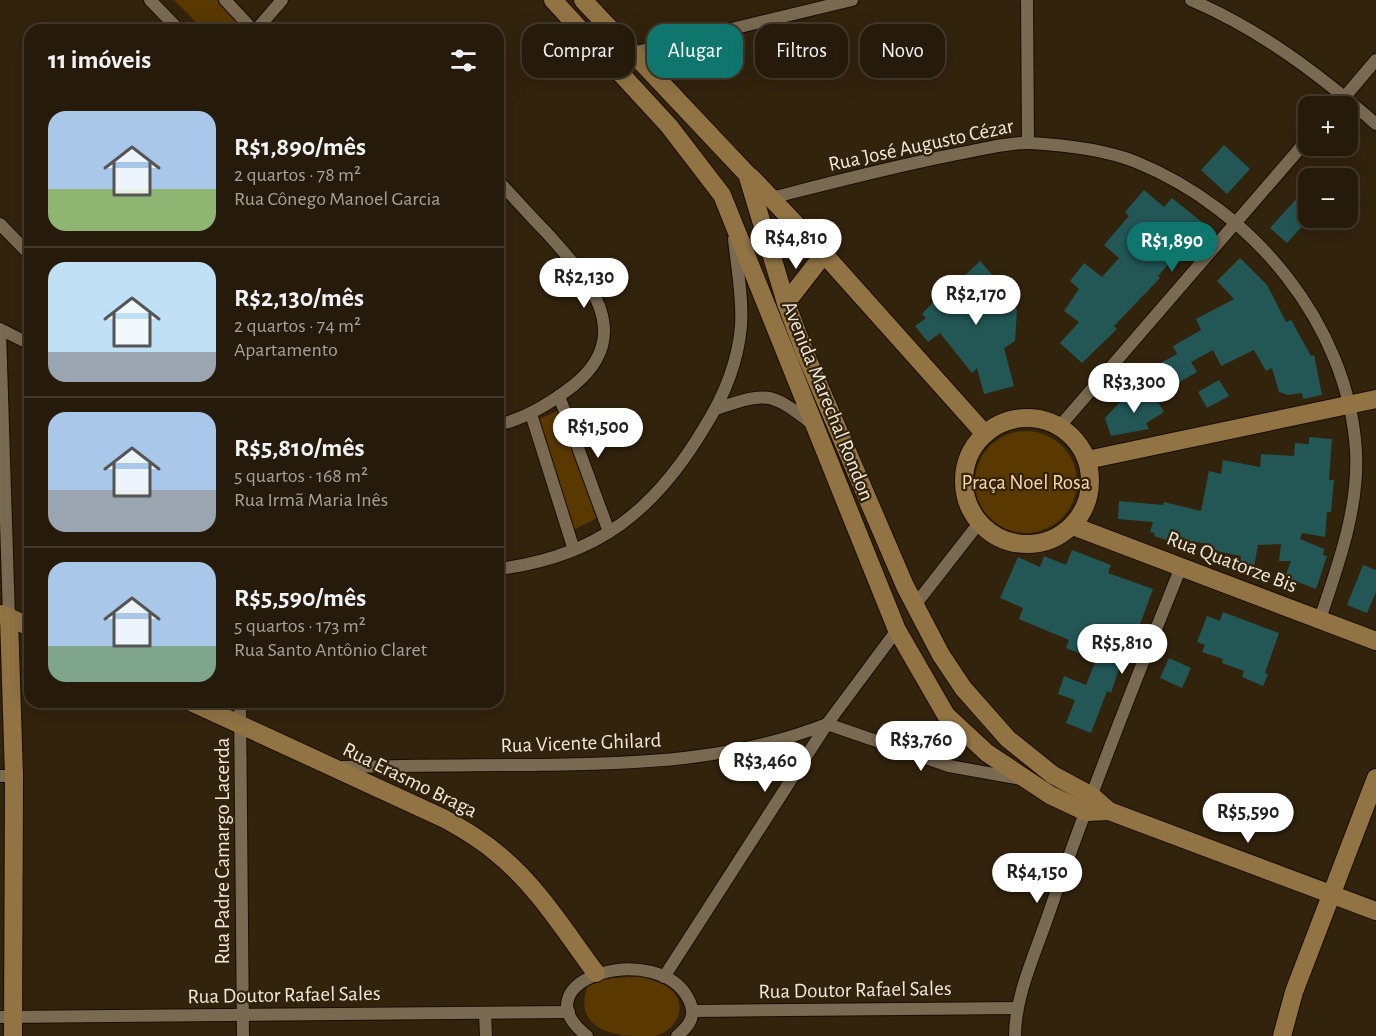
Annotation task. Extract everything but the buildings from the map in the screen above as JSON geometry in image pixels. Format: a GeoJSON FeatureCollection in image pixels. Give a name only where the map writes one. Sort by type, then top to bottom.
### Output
{"type":"FeatureCollection","features":[{"type":"Feature","properties":{"kind":"main road","name":"Avenida Marechal Rondon"},"geometry":{"type":"LineString","coordinates":[[553,0],[669,126],[722,195],[811,423],[897,630],[946,715],[987,753],[1025,780],[1068,805],[1089,804]]}},
{"type":"Feature","properties":{"kind":"main road"},"geometry":{"type":"LineString","coordinates":[[583,0],[606,24]]}},
{"type":"Feature","properties":{"kind":"main road"},"geometry":{"type":"LineString","coordinates":[[635,55],[824,254],[984,433]]}},
{"type":"Feature","properties":{"kind":"main road"},"geometry":{"type":"LineString","coordinates":[[747,174],[786,303],[805,353],[915,605],[947,663],[989,720],[1029,758],[1089,804],[1376,911]]}},
{"type":"Feature","properties":{"kind":"main road"},"geometry":{"type":"LineString","coordinates":[[786,303],[824,254]]}},
{"type":"Feature","properties":{"kind":"main road"},"geometry":{"type":"LineString","coordinates":[[1087,460],[1376,399]]}},
{"type":"Feature","properties":{"kind":"main road"},"geometry":{"type":"LineString","coordinates":[[1021,417],[1041,418],[1059,426],[1076,440],[1087,460],[1091,483],[1086,506],[1073,526],[1059,537],[1043,543],[1025,545],[1008,542],[992,534],[979,523],[968,506],[963,487],[965,467],[972,448],[984,433],[1001,422],[1021,417]]}},
{"type":"Feature","properties":{"kind":"main road","name":"Rua Quatorze Bis"},"geometry":{"type":"LineString","coordinates":[[1073,526],[1376,641]]}},
{"type":"Feature","properties":{"kind":"main road"},"geometry":{"type":"LineString","coordinates":[[13,1036],[6,1017],[5,615],[24,624]]}},
{"type":"Feature","properties":{"kind":"main road","name":"Rua Erasmo Braga"},"geometry":{"type":"LineString","coordinates":[[204,708],[445,819],[475,836],[501,856],[539,897],[596,974]]}},
{"type":"Feature","properties":{"kind":"main road"},"geometry":{"type":"LineString","coordinates":[[1282,1036],[1294,992],[1376,778]]}},
{"type":"Feature","properties":{"kind":"street"},"geometry":{"type":"LineString","coordinates":[[150,0],[173,24]]}},
{"type":"Feature","properties":{"kind":"street"},"geometry":{"type":"LineString","coordinates":[[225,0],[248,24]]}},
{"type":"Feature","properties":{"kind":"street"},"geometry":{"type":"LineString","coordinates":[[260,24],[282,0]]}},
{"type":"Feature","properties":{"kind":"street"},"geometry":{"type":"LineString","coordinates":[[635,51],[849,0]]}},
{"type":"Feature","properties":{"kind":"street"},"geometry":{"type":"LineString","coordinates":[[1027,0],[1028,142]]}},
{"type":"Feature","properties":{"kind":"street"},"geometry":{"type":"LineString","coordinates":[[1191,0],[1225,15],[1285,52],[1334,96]]}},
{"type":"Feature","properties":{"kind":"street"},"geometry":{"type":"LineString","coordinates":[[1346,96],[1376,60]]}},
{"type":"Feature","properties":{"kind":"street"},"geometry":{"type":"LineString","coordinates":[[1358,113],[1376,124]]}},
{"type":"Feature","properties":{"kind":"street","name":"Rua José Augusto Cézar"},"geometry":{"type":"LineString","coordinates":[[771,198],[928,160],[1028,142],[1066,146],[1134,161],[1190,189],[1234,224],[1280,268],[1300,294],[1331,354],[1349,404],[1356,452],[1351,516],[1339,563],[1320,619]]}},
{"type":"Feature","properties":{"kind":"street"},"geometry":{"type":"LineString","coordinates":[[1059,426],[1298,150]]}},
{"type":"Feature","properties":{"kind":"street"},"geometry":{"type":"LineString","coordinates":[[504,187],[574,262],[587,281],[603,316],[604,334],[602,350],[580,380],[531,414],[504,423]]}},
{"type":"Feature","properties":{"kind":"street"},"geometry":{"type":"LineString","coordinates":[[504,568],[530,565],[574,550],[609,532],[636,514],[676,473],[716,409],[737,352],[741,326],[740,291],[732,216]]}},
{"type":"Feature","properties":{"kind":"street"},"geometry":{"type":"LineString","coordinates":[[0,224],[24,241]]}},
{"type":"Feature","properties":{"kind":"street"},"geometry":{"type":"LineString","coordinates":[[5,615],[0,330],[24,341]]}},
{"type":"Feature","properties":{"kind":"street"},"geometry":{"type":"LineString","coordinates":[[560,396],[609,532]]}},
{"type":"Feature","properties":{"kind":"street"},"geometry":{"type":"LineString","coordinates":[[716,409],[764,396],[788,405],[811,423]]}},
{"type":"Feature","properties":{"kind":"street"},"geometry":{"type":"LineString","coordinates":[[531,414],[574,550]]}},
{"type":"Feature","properties":{"kind":"street"},"geometry":{"type":"LineString","coordinates":[[915,605],[979,523]]}},
{"type":"Feature","properties":{"kind":"street"},"geometry":{"type":"LineString","coordinates":[[1015,1036],[1017,1008],[1089,804],[1181,567]]}},
{"type":"Feature","properties":{"kind":"street"},"geometry":{"type":"LineString","coordinates":[[664,977],[827,724],[897,630]]}},
{"type":"Feature","properties":{"kind":"street","name":"Rua Padre Camargo Lacerda"},"geometry":{"type":"LineString","coordinates":[[240,708],[243,1036]]}},
{"type":"Feature","properties":{"kind":"street"},"geometry":{"type":"LineString","coordinates":[[827,724],[949,766],[1025,780]]}},
{"type":"Feature","properties":{"kind":"street","name":"Rua Vicente Ghilard"},"geometry":{"type":"LineString","coordinates":[[331,767],[562,764],[687,759],[757,747],[795,737],[827,724]]}},
{"type":"Feature","properties":{"kind":"street"},"geometry":{"type":"LineString","coordinates":[[587,1036],[579,1030],[569,1012],[569,996],[576,985],[596,974],[624,970],[664,977],[684,991],[693,1011],[692,1020],[677,1036]]}},
{"type":"Feature","properties":{"kind":"street","name":"Rua Doutor Rafael Sales"},"geometry":{"type":"LineString","coordinates":[[693,1011],[1017,1008]]}},
{"type":"Feature","properties":{"kind":"street","name":"Rua Doutor Rafael Sales"},"geometry":{"type":"LineString","coordinates":[[6,1017],[569,1012]]}},
{"type":"Feature","properties":{"kind":"street"},"geometry":{"type":"LineString","coordinates":[[485,1013],[486,1036]]}},
{"type":"Feature","properties":{"kind":"green space"},"geometry":{"type":"Polygon","coordinates":[[[174,0],[222,0],[246,24],[198,24],[174,0]]]}},
{"type":"Feature","properties":{"kind":"green space"},"geometry":{"type":"Polygon","coordinates":[[[563,408],[602,516],[573,530],[538,420],[563,408]]]}},
{"type":"Feature","properties":{"kind":"green space","name":"Praça Noel Rosa"},"geometry":{"type":"Polygon","coordinates":[[[1026,431],[1046,435],[1062,446],[1073,462],[1077,482],[1073,502],[1062,518],[1046,529],[1026,533],[1006,529],[990,518],[979,502],[975,482],[979,462],[990,446],[1006,435],[1026,431]]]}},
{"type":"Feature","properties":{"kind":"green space"},"geometry":{"type":"Polygon","coordinates":[[[638,976],[663,984],[675,994],[680,1007],[677,1020],[673,1025],[655,1036],[636,1036],[614,1033],[595,1025],[585,1009],[588,986],[604,979],[638,976]]]}}]}
